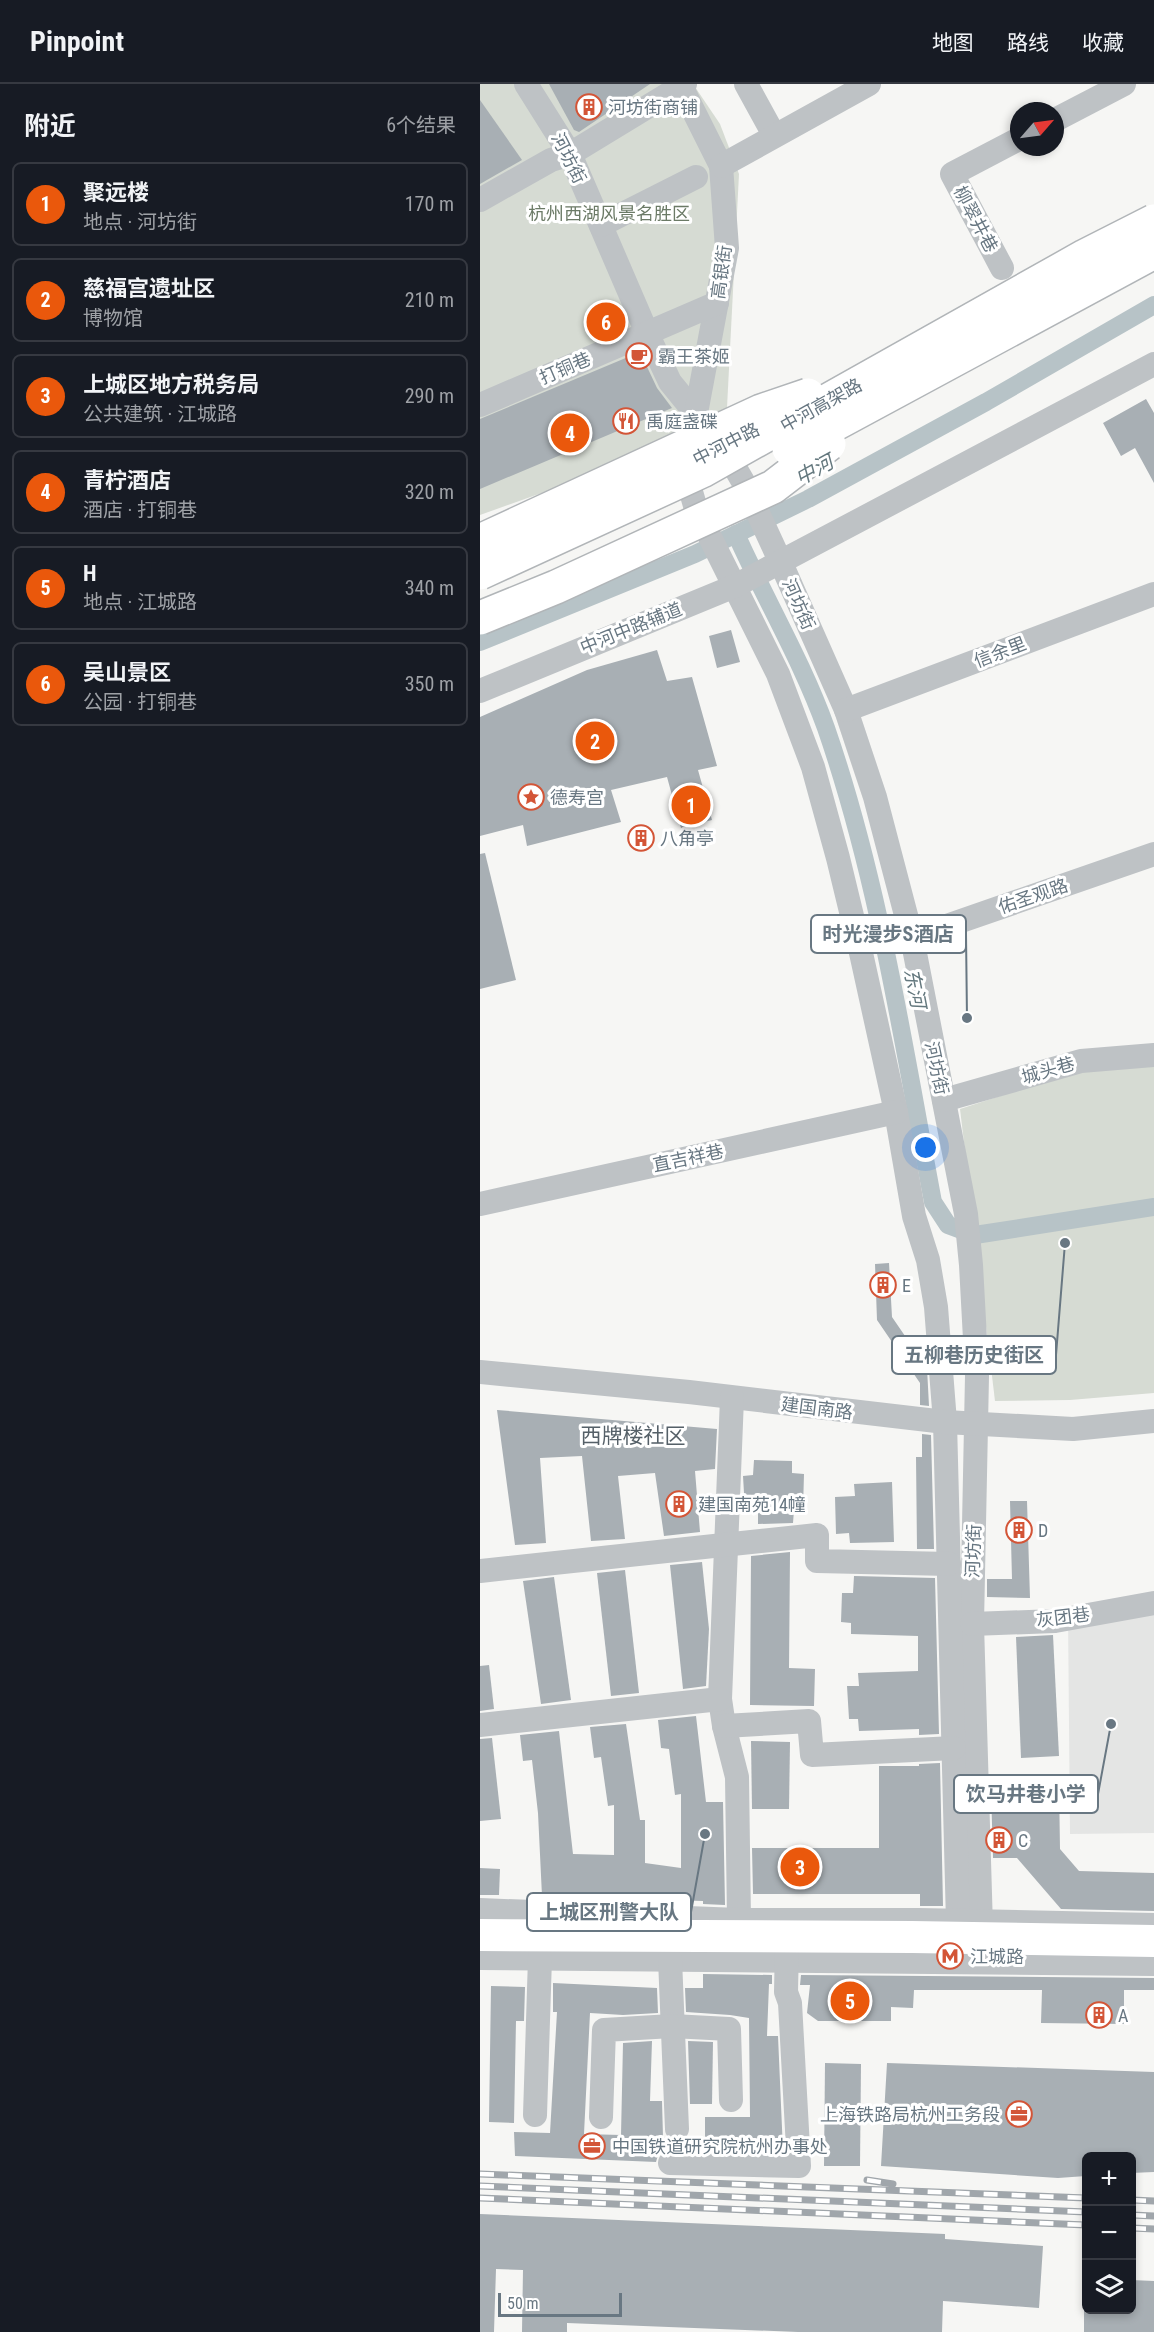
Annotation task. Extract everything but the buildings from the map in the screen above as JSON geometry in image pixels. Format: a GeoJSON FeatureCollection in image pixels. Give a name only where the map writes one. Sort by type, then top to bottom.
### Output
{"type":"FeatureCollection","features":[{"type":"Feature","properties":{"kind":"highway","name":"中河高架路"},"geometry":{"type":"LineString","coordinates":[[480,593],[716,488],[895,378],[1075,262],[1154,221]]}},
{"type":"Feature","properties":{"kind":"highway","name":"中河高架路"},"geometry":{"type":"LineString","coordinates":[[480,573],[702,471],[1154,252]]}},
{"type":"Feature","properties":{"kind":"highway"},"geometry":{"type":"LineString","coordinates":[[480,541],[761,411],[895,378]]}},
{"type":"Feature","properties":{"kind":"highway"},"geometry":{"type":"LineString","coordinates":[[480,618],[556,587],[773,486],[895,378]]}},
{"type":"Feature","properties":{"kind":"main road","name":"中河中路"},"geometry":{"type":"LineString","coordinates":[[480,558],[723,447],[1154,212]]}},
{"type":"Feature","properties":{"kind":"main road"},"geometry":{"type":"LineString","coordinates":[[480,604],[701,519],[750,497],[1154,267]]}},
{"type":"Feature","properties":{"kind":"main road"},"geometry":{"type":"LineString","coordinates":[[480,1935],[675,1938],[787,1948],[970,1940],[1154,1941]]}},
{"type":"Feature","properties":{"kind":"street","name":"河坊街"},"geometry":{"type":"LineString","coordinates":[[526,84],[570,154],[670,382],[723,447],[779,559],[846,710],[875,797],[912,938],[966,1222],[977,1376],[972,1624],[970,1940]]}},
{"type":"Feature","properties":{"kind":"street"},"geometry":{"type":"LineString","coordinates":[[746,84],[774,135]]}},
{"type":"Feature","properties":{"kind":"street"},"geometry":{"type":"LineString","coordinates":[[721,166],[869,84]]}},
{"type":"Feature","properties":{"kind":"street"},"geometry":{"type":"LineString","coordinates":[[1064,115],[1124,84]]}},
{"type":"Feature","properties":{"kind":"street"},"geometry":{"type":"LineString","coordinates":[[480,200],[550,160],[570,154],[682,85]]}},
{"type":"Feature","properties":{"kind":"street","name":"高银街"},"geometry":{"type":"LineString","coordinates":[[682,85],[721,166],[727,248],[696,413],[684,437],[683,466]]}},
{"type":"Feature","properties":{"kind":"street","name":"柳翠井巷"},"geometry":{"type":"LineString","coordinates":[[1002,268],[952,174],[1010,144]]}},
{"type":"Feature","properties":{"kind":"street"},"geometry":{"type":"LineString","coordinates":[[601,225],[696,177]]}},
{"type":"Feature","properties":{"kind":"street","name":"打铜巷"},"geometry":{"type":"LineString","coordinates":[[480,405],[717,303]]}},
{"type":"Feature","properties":{"kind":"street"},"geometry":{"type":"LineString","coordinates":[[779,559],[1154,364]]}},
{"type":"Feature","properties":{"kind":"street","name":"河坊街"},"geometry":{"type":"LineString","coordinates":[[683,466],[701,519],[778,674],[813,767],[838,858],[896,1112],[914,1216],[928,1260],[936,1307],[945,1422],[954,1748],[970,1940]]}},
{"type":"Feature","properties":{"kind":"street","name":"中河中路辅道"},"geometry":{"type":"LineString","coordinates":[[480,691],[733,583],[779,559]]}},
{"type":"Feature","properties":{"kind":"street","name":"信余里"},"geometry":{"type":"LineString","coordinates":[[846,710],[1154,594]]}},
{"type":"Feature","properties":{"kind":"street","name":"佑圣观路"},"geometry":{"type":"LineString","coordinates":[[912,938],[1154,854]]}},
{"type":"Feature","properties":{"kind":"street","name":"城头巷"},"geometry":{"type":"LineString","coordinates":[[944,1100],[1082,1060],[1154,1055]]}},
{"type":"Feature","properties":{"kind":"street","name":"直吉祥巷"},"geometry":{"type":"LineString","coordinates":[[480,1204],[896,1112]]}},
{"type":"Feature","properties":{"kind":"street","name":"建国南路"},"geometry":{"type":"LineString","coordinates":[[480,1372],[945,1422],[1073,1429],[1154,1421]]}},
{"type":"Feature","properties":{"kind":"street"},"geometry":{"type":"LineString","coordinates":[[732,1398],[720,1699],[724,1726],[737,1777],[739,1920]]}},
{"type":"Feature","properties":{"kind":"street"},"geometry":{"type":"LineString","coordinates":[[480,1571],[817,1535],[818,1561],[949,1564]]}},
{"type":"Feature","properties":{"kind":"street","name":"灰团巷"},"geometry":{"type":"LineString","coordinates":[[972,1624],[1055,1621],[1154,1604]]}},
{"type":"Feature","properties":{"kind":"street"},"geometry":{"type":"LineString","coordinates":[[480,1725],[720,1699]]}},
{"type":"Feature","properties":{"kind":"street"},"geometry":{"type":"LineString","coordinates":[[724,1726],[809,1721],[812,1755],[954,1748]]}},
{"type":"Feature","properties":{"kind":"street"},"geometry":{"type":"LineString","coordinates":[[480,1910],[675,1938]]}},
{"type":"Feature","properties":{"kind":"street"},"geometry":{"type":"LineString","coordinates":[[480,1958],[540,1958],[675,1938],[739,1920],[970,1940],[1154,1964]]}},
{"type":"Feature","properties":{"kind":"street"},"geometry":{"type":"LineString","coordinates":[[970,1940],[1154,1925]]}},
{"type":"Feature","properties":{"kind":"street"},"geometry":{"type":"LineString","coordinates":[[675,1938],[672,2026],[677,2129]]}},
{"type":"Feature","properties":{"kind":"street"},"geometry":{"type":"LineString","coordinates":[[670,2163],[799,2166],[790,2003],[786,1992],[787,1948]]}},
{"type":"Feature","properties":{"kind":"street"},"geometry":{"type":"LineString","coordinates":[[535,2115],[540,1958]]}},
{"type":"Feature","properties":{"kind":"street"},"geometry":{"type":"LineString","coordinates":[[601,2117],[604,2030],[672,2026],[729,2029],[730,2100]]}},
{"type":"Feature","properties":{"kind":"shaded area"},"geometry":{"type":"Polygon","coordinates":[[[1068,1614],[1154,1614],[1154,1833],[1070,1834],[1068,1614]]]}},
{"type":"Feature","properties":{"kind":"green space","name":"杭州西湖风景名胜区"},"geometry":{"type":"Polygon","coordinates":[[[480,84],[693,84],[720,124],[739,174],[726,427],[480,515],[480,84]]]}},
{"type":"Feature","properties":{"kind":"green space"},"geometry":{"type":"Polygon","coordinates":[[[1154,1064],[1154,1393],[1070,1400],[995,1401],[960,1109],[1081,1070],[1154,1064]]]}},
{"type":"Feature","properties":{"kind":"waterway","name":"中河"},"geometry":{"type":"LineString","coordinates":[[480,642],[695,554],[808,499],[986,402],[1154,305]]}},
{"type":"Feature","properties":{"kind":"waterway","name":"东河"},"geometry":{"type":"LineString","coordinates":[[736,534],[806,679],[826,728],[845,786],[861,844],[888,963],[933,1202],[948,1225],[975,1235],[1154,1207]]}},
{"type":"Feature","properties":{"kind":"railway"},"geometry":{"type":"LineString","coordinates":[[480,2174],[1082,2198]]}},
{"type":"Feature","properties":{"kind":"railway"},"geometry":{"type":"LineString","coordinates":[[867,2180],[893,2184]]}},
{"type":"Feature","properties":{"kind":"railway"},"geometry":{"type":"LineString","coordinates":[[480,2186],[1082,2212]]}},
{"type":"Feature","properties":{"kind":"railway"},"geometry":{"type":"LineString","coordinates":[[480,2198],[1082,2225]]}},
{"type":"Feature","properties":{"kind":"railway"},"geometry":{"type":"LineString","coordinates":[[1136,2200],[1154,2201]]}},
{"type":"Feature","properties":{"kind":"railway"},"geometry":{"type":"LineString","coordinates":[[1136,2215],[1154,2216]]}},
{"type":"Feature","properties":{"kind":"railway"},"geometry":{"type":"LineString","coordinates":[[1136,2228],[1154,2229]]}},
{"type":"Feature","properties":{"kind":"place","name":"河坊街商铺"},"geometry":{"type":"Point","coordinates":[589,107]}},
{"type":"Feature","properties":{"kind":"place","name":"吴山景区"},"geometry":{"type":"Point","coordinates":[606,322]}},
{"type":"Feature","properties":{"kind":"place","name":"霸王茶姬"},"geometry":{"type":"Point","coordinates":[639,356]}},
{"type":"Feature","properties":{"kind":"place","name":"禹庭盏碟"},"geometry":{"type":"Point","coordinates":[626,421]}},
{"type":"Feature","properties":{"kind":"place","name":"青柠酒店"},"geometry":{"type":"Point","coordinates":[570,433]}},
{"type":"Feature","properties":{"kind":"place","name":"慈福宫遗址区"},"geometry":{"type":"Point","coordinates":[595,741]}},
{"type":"Feature","properties":{"kind":"place","name":"德寿宫"},"geometry":{"type":"Point","coordinates":[531,797]}},
{"type":"Feature","properties":{"kind":"place","name":"聚远楼"},"geometry":{"type":"Point","coordinates":[691,805]}},
{"type":"Feature","properties":{"kind":"place","name":"八角亭"},"geometry":{"type":"Point","coordinates":[641,838]}},
{"type":"Feature","properties":{"kind":"place","name":"时光漫步S酒店"},"geometry":{"type":"Point","coordinates":[967,1018]}},
{"type":"Feature","properties":{"kind":"place","name":"五柳巷历史街区"},"geometry":{"type":"Point","coordinates":[1065,1243]}},
{"type":"Feature","properties":{"kind":"place","name":"E"},"geometry":{"type":"Point","coordinates":[883,1285]}},
{"type":"Feature","properties":{"kind":"place","name":"建国南苑14幢"},"geometry":{"type":"Point","coordinates":[679,1504]}},
{"type":"Feature","properties":{"kind":"place","name":"D"},"geometry":{"type":"Point","coordinates":[1019,1530]}},
{"type":"Feature","properties":{"kind":"place","name":"饮马井巷小学"},"geometry":{"type":"Point","coordinates":[1111,1724]}},
{"type":"Feature","properties":{"kind":"place","name":"上城区刑警大队"},"geometry":{"type":"Point","coordinates":[705,1834]}},
{"type":"Feature","properties":{"kind":"place","name":"C"},"geometry":{"type":"Point","coordinates":[999,1840]}},
{"type":"Feature","properties":{"kind":"place","name":"上城区地方税务局"},"geometry":{"type":"Point","coordinates":[800,1867]}},
{"type":"Feature","properties":{"kind":"place","name":"江城路"},"geometry":{"type":"Point","coordinates":[950,1956]}},
{"type":"Feature","properties":{"kind":"place","name":"H"},"geometry":{"type":"Point","coordinates":[850,2001]}},
{"type":"Feature","properties":{"kind":"place","name":"A"},"geometry":{"type":"Point","coordinates":[1099,2015]}},
{"type":"Feature","properties":{"kind":"place","name":"上海铁路局杭州工务段"},"geometry":{"type":"Point","coordinates":[1019,2114]}},
{"type":"Feature","properties":{"kind":"place","name":"中国铁道研究院杭州办事处"},"geometry":{"type":"Point","coordinates":[592,2146]}},
{"type":"Feature","properties":{"kind":"district","name":"西牌楼社区"},"geometry":{"type":"Point","coordinates":[633,1436]}}]}
